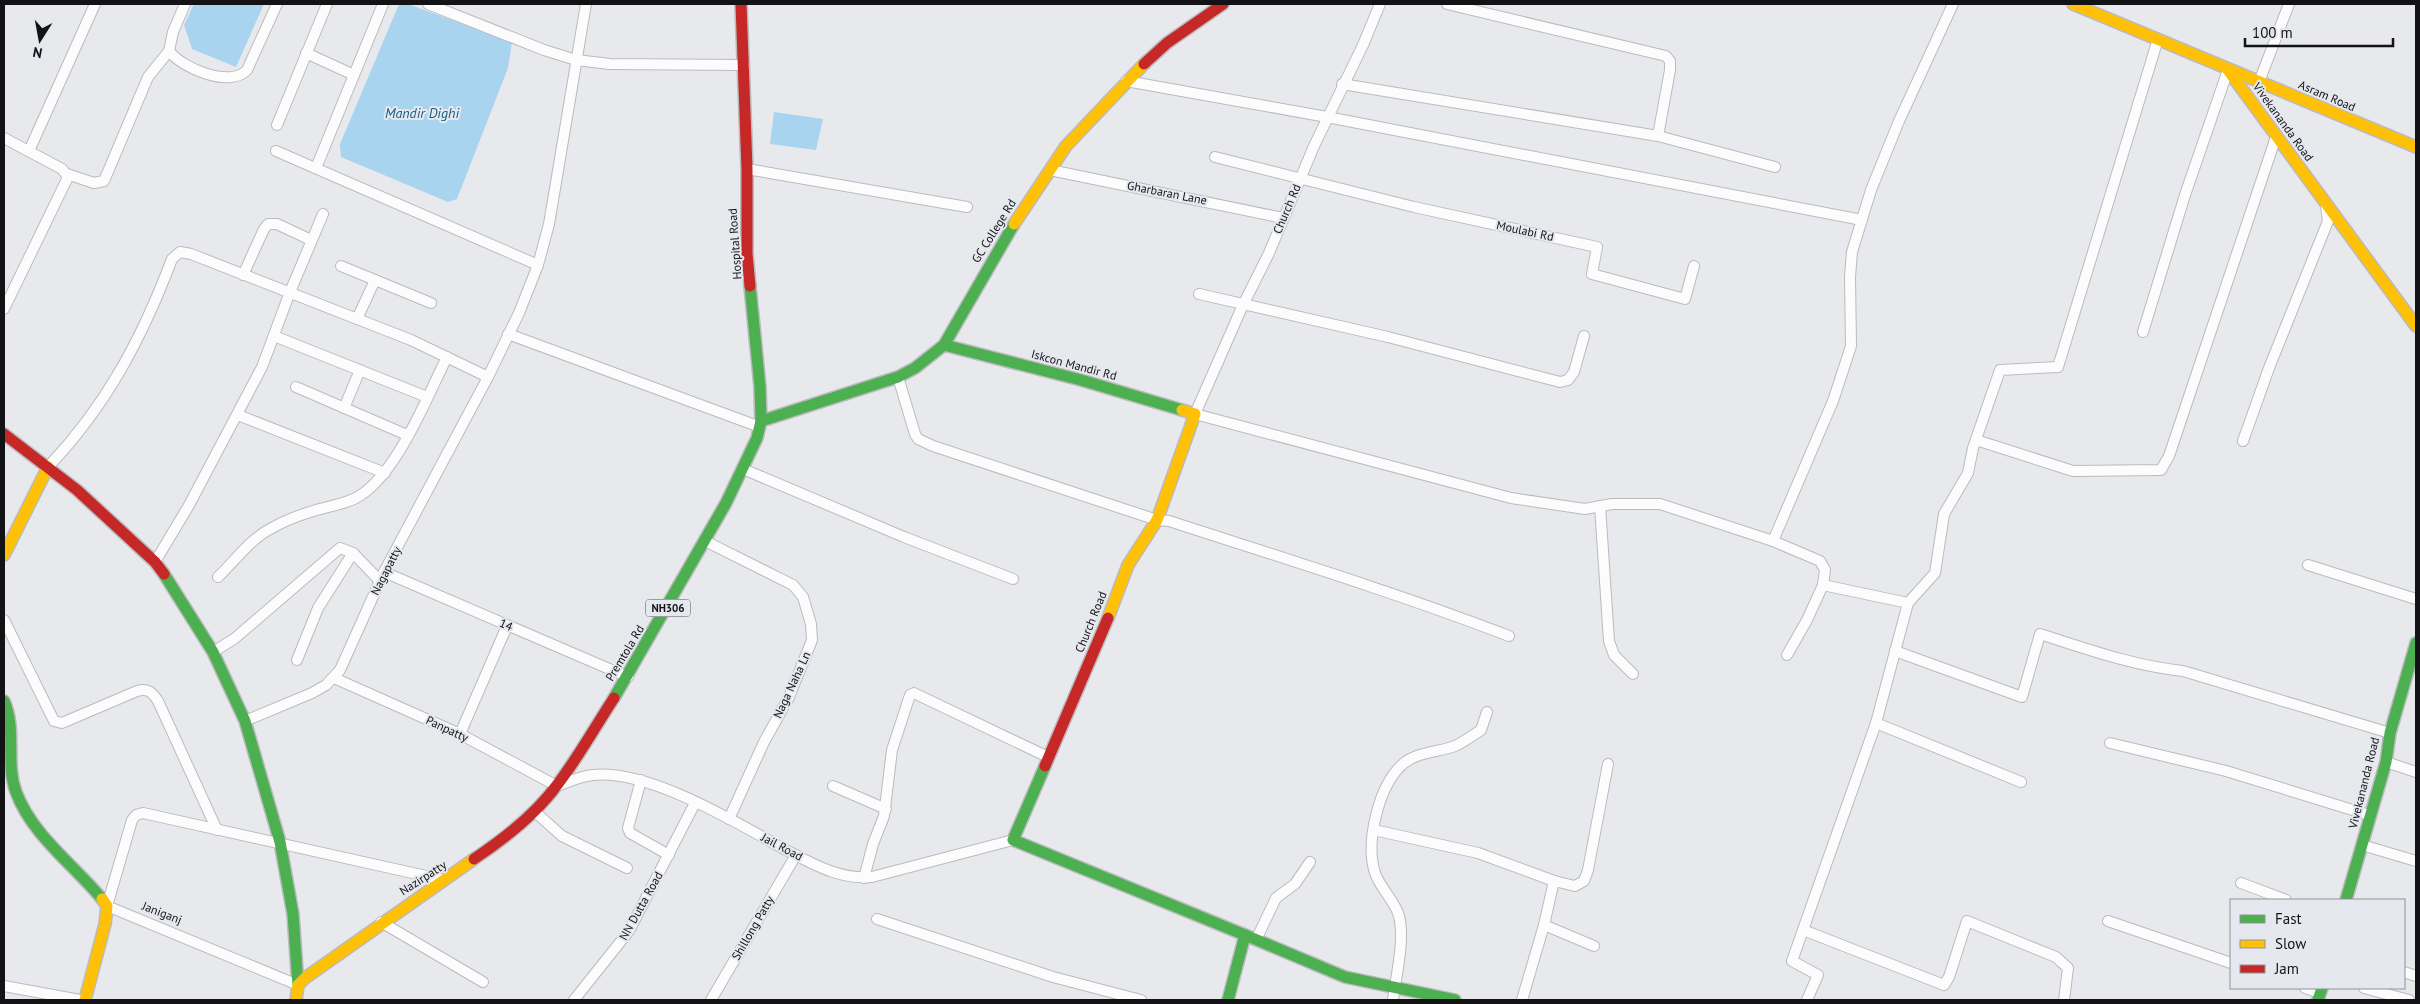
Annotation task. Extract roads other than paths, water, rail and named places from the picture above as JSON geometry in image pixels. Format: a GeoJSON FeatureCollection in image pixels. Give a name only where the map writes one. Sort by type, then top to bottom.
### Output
{"type":"FeatureCollection","features":[{"type":"Feature","properties":{"kind":"main road","name":"NH306"},"geometry":{"type":"LineString","coordinates":[[741,4],[744,65]]}},
{"type":"Feature","properties":{"kind":"main road","name":"GC College Rd"},"geometry":{"type":"LineString","coordinates":[[760,424],[898,377],[915,368],[944,345],[1016,220],[1066,146],[1126,81],[1167,43],[1223,4]]}},
{"type":"Feature","properties":{"kind":"main road"},"geometry":{"type":"LineString","coordinates":[[2073,4],[2228,70]]}},
{"type":"Feature","properties":{"kind":"main road","name":"Hospital Road"},"geometry":{"type":"LineString","coordinates":[[744,65],[747,254],[758,344],[760,424]]}},
{"type":"Feature","properties":{"kind":"main road","name":"Asram Road"},"geometry":{"type":"LineString","coordinates":[[2228,70],[2416,147]]}},
{"type":"Feature","properties":{"kind":"main road","name":"Vivekananda Road"},"geometry":{"type":"LineString","coordinates":[[2228,70],[2416,326]]}},
{"type":"Feature","properties":{"kind":"main road","name":"Iskcon Mandir Rd"},"geometry":{"type":"LineString","coordinates":[[944,345],[1081,380],[1195,414]]}},
{"type":"Feature","properties":{"kind":"main road","name":"Church Road"},"geometry":{"type":"LineString","coordinates":[[1013,840],[1095,651],[1128,565],[1157,520],[1195,414]]}},
{"type":"Feature","properties":{"kind":"main road","name":"Premtola Rd"},"geometry":{"type":"LineString","coordinates":[[557,786],[628,677],[705,542],[743,469],[760,424]]}},
{"type":"Feature","properties":{"kind":"main road"},"geometry":{"type":"LineString","coordinates":[[4,434],[77,490],[155,562],[190,613],[212,652],[245,720],[280,842],[293,914],[298,985],[296,1000]]}},
{"type":"Feature","properties":{"kind":"main road"},"geometry":{"type":"LineString","coordinates":[[4,555],[48,467]]}},
{"type":"Feature","properties":{"kind":"main road","name":"Vivekananda Road"},"geometry":{"type":"LineString","coordinates":[[2346,899],[2369,814],[2386,762],[2390,733],[2411,673],[2416,643]]}},
{"type":"Feature","properties":{"kind":"main road"},"geometry":{"type":"LineString","coordinates":[[4,701],[9,712],[13,783],[18,797],[44,835],[106,906],[105,924],[85,1000]]}},
{"type":"Feature","properties":{"kind":"main road","name":"Nazirpatty"},"geometry":{"type":"LineString","coordinates":[[298,985],[381,922],[445,880],[492,846],[534,811],[557,786]]}},
{"type":"Feature","properties":{"kind":"main road"},"geometry":{"type":"LineString","coordinates":[[1013,840],[1345,977],[1394,994],[1455,1000]]}},
{"type":"Feature","properties":{"kind":"main road"},"geometry":{"type":"LineString","coordinates":[[1228,1000],[1250,938]]}},
{"type":"Feature","properties":{"kind":"street"},"geometry":{"type":"LineString","coordinates":[[29,151],[95,4]]}},
{"type":"Feature","properties":{"kind":"street"},"geometry":{"type":"LineString","coordinates":[[4,138],[67,174],[94,183],[104,181],[148,77],[169,51],[174,32],[186,4]]}},
{"type":"Feature","properties":{"kind":"street"},"geometry":{"type":"LineString","coordinates":[[169,51],[180,63],[216,76],[226,78],[242,76],[254,58],[277,4]]}},
{"type":"Feature","properties":{"kind":"street"},"geometry":{"type":"LineString","coordinates":[[277,125],[326,4]]}},
{"type":"Feature","properties":{"kind":"street"},"geometry":{"type":"LineString","coordinates":[[316,168],[383,4]]}},
{"type":"Feature","properties":{"kind":"street"},"geometry":{"type":"LineString","coordinates":[[428,4],[544,50],[576,60],[610,64],[744,65]]}},
{"type":"Feature","properties":{"kind":"street","name":"Nagapatty"},"geometry":{"type":"LineString","coordinates":[[245,720],[312,693],[334,678],[343,663],[382,577],[488,378],[538,265],[556,194],[586,4]]}},
{"type":"Feature","properties":{"kind":"street","name":"Church Rd"},"geometry":{"type":"LineString","coordinates":[[1195,414],[1243,305],[1269,253],[1327,117],[1363,45],[1380,4]]}},
{"type":"Feature","properties":{"kind":"street"},"geometry":{"type":"LineString","coordinates":[[1447,4],[1666,56],[1670,61],[1670,70],[1658,136]]}},
{"type":"Feature","properties":{"kind":"street"},"geometry":{"type":"LineString","coordinates":[[1773,541],[1833,401],[1851,346],[1850,277],[1852,252],[1871,190],[1899,121],[1953,4]]}},
{"type":"Feature","properties":{"kind":"street"},"geometry":{"type":"LineString","coordinates":[[2259,82],[2289,4]]}},
{"type":"Feature","properties":{"kind":"street"},"geometry":{"type":"LineString","coordinates":[[1806,1000],[1818,975],[1792,961],[1876,723],[1908,603],[1935,573],[1944,514],[1968,473],[1976,440],[2000,370],[2058,368],[2158,39]]}},
{"type":"Feature","properties":{"kind":"street"},"geometry":{"type":"LineString","coordinates":[[306,53],[354,75]]}},
{"type":"Feature","properties":{"kind":"street"},"geometry":{"type":"LineString","coordinates":[[2144,332],[2185,194],[2228,70]]}},
{"type":"Feature","properties":{"kind":"street"},"geometry":{"type":"LineString","coordinates":[[1126,81],[1327,117],[1862,220]]}},
{"type":"Feature","properties":{"kind":"street"},"geometry":{"type":"LineString","coordinates":[[1342,84],[1658,136],[1775,167]]}},
{"type":"Feature","properties":{"kind":"street"},"geometry":{"type":"LineString","coordinates":[[1976,440],[2073,472],[2161,470],[2169,456],[2276,137]]}},
{"type":"Feature","properties":{"kind":"street"},"geometry":{"type":"LineString","coordinates":[[276,151],[538,265]]}},
{"type":"Feature","properties":{"kind":"street"},"geometry":{"type":"LineString","coordinates":[[1216,157],[1300,179]]}},
{"type":"Feature","properties":{"kind":"street"},"geometry":{"type":"LineString","coordinates":[[747,169],[967,207]]}},
{"type":"Feature","properties":{"kind":"street","name":"Gharbaran Lane"},"geometry":{"type":"LineString","coordinates":[[1050,170],[1283,218]]}},
{"type":"Feature","properties":{"kind":"street"},"geometry":{"type":"LineString","coordinates":[[4,309],[67,181],[67,174]]}},
{"type":"Feature","properties":{"kind":"street","name":"Moulabi Rd"},"geometry":{"type":"LineString","coordinates":[[1300,179],[1597,247],[1592,274],[1685,298],[1694,266]]}},
{"type":"Feature","properties":{"kind":"street"},"geometry":{"type":"LineString","coordinates":[[2243,441],[2269,368],[2328,221],[2326,203]]}},
{"type":"Feature","properties":{"kind":"street"},"geometry":{"type":"LineString","coordinates":[[155,562],[188,507],[262,367],[290,292],[323,214]]}},
{"type":"Feature","properties":{"kind":"street"},"geometry":{"type":"LineString","coordinates":[[243,274],[268,224],[277,224],[311,240]]}},
{"type":"Feature","properties":{"kind":"street"},"geometry":{"type":"LineString","coordinates":[[48,467],[90,419],[126,362],[142,333],[176,254],[190,254],[290,292],[447,357],[488,378]]}},
{"type":"Feature","properties":{"kind":"street"},"geometry":{"type":"LineString","coordinates":[[341,266],[431,303]]}},
{"type":"Feature","properties":{"kind":"street"},"geometry":{"type":"LineString","coordinates":[[357,319],[375,280]]}},
{"type":"Feature","properties":{"kind":"street"},"geometry":{"type":"LineString","coordinates":[[1199,294],[1388,337],[1560,382],[1568,380],[1574,372],[1584,336]]}},
{"type":"Feature","properties":{"kind":"street"},"geometry":{"type":"LineString","coordinates":[[508,334],[760,424]]}},
{"type":"Feature","properties":{"kind":"street"},"geometry":{"type":"LineString","coordinates":[[274,336],[427,396]]}},
{"type":"Feature","properties":{"kind":"street"},"geometry":{"type":"LineString","coordinates":[[218,577],[260,535],[270,528],[310,512],[353,500],[372,486],[385,473],[447,357]]}},
{"type":"Feature","properties":{"kind":"street"},"geometry":{"type":"LineString","coordinates":[[344,408],[360,370]]}},
{"type":"Feature","properties":{"kind":"street"},"geometry":{"type":"LineString","coordinates":[[898,377],[915,434],[924,442],[1157,520],[1169,521],[1310,566],[1438,609],[1509,636]]}},
{"type":"Feature","properties":{"kind":"street"},"geometry":{"type":"LineString","coordinates":[[296,387],[407,435]]}},
{"type":"Feature","properties":{"kind":"street"},"geometry":{"type":"LineString","coordinates":[[1195,414],[1511,498],[1585,509],[1612,504],[1660,504],[1773,541],[1820,561],[1825,570],[1823,585],[1807,620],[1787,655]]}},
{"type":"Feature","properties":{"kind":"street"},"geometry":{"type":"LineString","coordinates":[[238,415],[385,473]]}},
{"type":"Feature","properties":{"kind":"street"},"geometry":{"type":"LineString","coordinates":[[743,469],[913,540],[1014,579]]}},
{"type":"Feature","properties":{"kind":"street"},"geometry":{"type":"LineString","coordinates":[[1600,506],[1609,640],[1614,655],[1620,664],[1633,674]]}},
{"type":"Feature","properties":{"kind":"street","name":"Naga Naha Ln"},"geometry":{"type":"LineString","coordinates":[[705,542],[793,585],[803,597],[812,630],[812,640],[801,670],[764,742],[729,819]]}},
{"type":"Feature","properties":{"kind":"street"},"geometry":{"type":"LineString","coordinates":[[212,652],[234,639],[334,551],[344,548],[382,577]]}},
{"type":"Feature","properties":{"kind":"street"},"geometry":{"type":"LineString","coordinates":[[297,660],[318,608],[353,553]]}},
{"type":"Feature","properties":{"kind":"street"},"geometry":{"type":"LineString","coordinates":[[2308,565],[2416,599]]}},
{"type":"Feature","properties":{"kind":"street","name":"14"},"geometry":{"type":"LineString","coordinates":[[382,577],[507,626],[628,677]]}},
{"type":"Feature","properties":{"kind":"street"},"geometry":{"type":"LineString","coordinates":[[1823,585],[1908,603]]}},
{"type":"Feature","properties":{"kind":"street"},"geometry":{"type":"LineString","coordinates":[[4,620],[54,721],[62,722],[137,691],[150,690],[158,701],[217,830]]}},
{"type":"Feature","properties":{"kind":"street"},"geometry":{"type":"LineString","coordinates":[[460,734],[507,626]]}},
{"type":"Feature","properties":{"kind":"street"},"geometry":{"type":"LineString","coordinates":[[1895,651],[2022,697],[2040,634],[2126,661],[2160,669],[2183,671],[2390,733]]}},
{"type":"Feature","properties":{"kind":"street","name":"Panpatty"},"geometry":{"type":"LineString","coordinates":[[334,678],[460,734],[557,786]]}},
{"type":"Feature","properties":{"kind":"street"},"geometry":{"type":"LineString","coordinates":[[864,878],[886,808],[892,750],[910,695],[914,693],[1048,757]]}},
{"type":"Feature","properties":{"kind":"street"},"geometry":{"type":"LineString","coordinates":[[1394,994],[1400,945],[1399,916],[1375,873],[1372,849],[1376,812],[1385,785],[1405,762],[1426,753],[1455,746],[1481,730],[1487,712]]}},
{"type":"Feature","properties":{"kind":"street"},"geometry":{"type":"LineString","coordinates":[[1876,723],[2021,782]]}},
{"type":"Feature","properties":{"kind":"street"},"geometry":{"type":"LineString","coordinates":[[2110,743],[2226,770],[2369,814]]}},
{"type":"Feature","properties":{"kind":"street"},"geometry":{"type":"LineString","coordinates":[[2386,762],[2416,772]]}},
{"type":"Feature","properties":{"kind":"street"},"geometry":{"type":"LineString","coordinates":[[1374,830],[1478,853],[1554,881],[1575,886],[1584,881],[1588,870],[1608,764]]}},
{"type":"Feature","properties":{"kind":"street","name":"Jail Road"},"geometry":{"type":"LineString","coordinates":[[557,786],[592,775],[618,775],[641,780],[729,819],[796,855],[842,876],[864,878],[965,854],[1013,840]]}},
{"type":"Feature","properties":{"kind":"street"},"geometry":{"type":"LineString","coordinates":[[641,780],[628,828],[630,833],[669,855]]}},
{"type":"Feature","properties":{"kind":"street"},"geometry":{"type":"LineString","coordinates":[[833,786],[886,808]]}},
{"type":"Feature","properties":{"kind":"street","name":"NN Dutta Road"},"geometry":{"type":"LineString","coordinates":[[574,1000],[629,931],[695,803]]}},
{"type":"Feature","properties":{"kind":"street"},"geometry":{"type":"LineString","coordinates":[[534,811],[562,836],[627,868]]}},
{"type":"Feature","properties":{"kind":"street"},"geometry":{"type":"LineString","coordinates":[[106,906],[132,820],[136,814],[143,813],[445,880]]}},
{"type":"Feature","properties":{"kind":"street"},"geometry":{"type":"LineString","coordinates":[[2362,845],[2416,861]]}},
{"type":"Feature","properties":{"kind":"street","name":"Shillong Patty"},"geometry":{"type":"LineString","coordinates":[[711,1000],[796,855]]}},
{"type":"Feature","properties":{"kind":"street"},"geometry":{"type":"LineString","coordinates":[[1250,938],[1276,898],[1295,884],[1310,862]]}},
{"type":"Feature","properties":{"kind":"street"},"geometry":{"type":"LineString","coordinates":[[1522,1000],[1544,924],[1554,881]]}},
{"type":"Feature","properties":{"kind":"street"},"geometry":{"type":"LineString","coordinates":[[2240,882],[2283,899]]}},
{"type":"Feature","properties":{"kind":"street","name":"Janiganj"},"geometry":{"type":"LineString","coordinates":[[106,906],[298,985]]}},
{"type":"Feature","properties":{"kind":"street"},"geometry":{"type":"LineString","coordinates":[[877,919],[1053,978],[1141,1000]]}},
{"type":"Feature","properties":{"kind":"street"},"geometry":{"type":"LineString","coordinates":[[1803,930],[1944,985],[1949,977],[1967,921],[2056,957],[2068,968],[2064,1000]]}},
{"type":"Feature","properties":{"kind":"street"},"geometry":{"type":"LineString","coordinates":[[2108,921],[2230,963]]}},
{"type":"Feature","properties":{"kind":"street"},"geometry":{"type":"LineString","coordinates":[[381,922],[483,982]]}},
{"type":"Feature","properties":{"kind":"street"},"geometry":{"type":"LineString","coordinates":[[1544,924],[1594,946]]}},
{"type":"Feature","properties":{"kind":"street"},"geometry":{"type":"LineString","coordinates":[[4,986],[80,1000]]}},
{"type":"Feature","properties":{"kind":"street"},"geometry":{"type":"LineString","coordinates":[[2308,989],[2320,994]]}},
{"type":"Feature","properties":{"kind":"street"},"geometry":{"type":"LineString","coordinates":[[2368,989],[2409,1000]]}},
{"type":"Feature","properties":{"kind":"water"},"geometry":{"type":"Polygon","coordinates":[[[194,4],[264,4],[236,67],[192,49],[184,25],[194,4]]]}},
{"type":"Feature","properties":{"kind":"water","name":"Mandir Dighi"},"geometry":{"type":"Polygon","coordinates":[[[399,4],[408,4],[512,42],[508,68],[457,199],[448,202],[341,157],[340,144],[399,4]]]}},
{"type":"Feature","properties":{"kind":"water"},"geometry":{"type":"Polygon","coordinates":[[[774,112],[823,119],[816,150],[770,144],[774,112]]]}}]}
